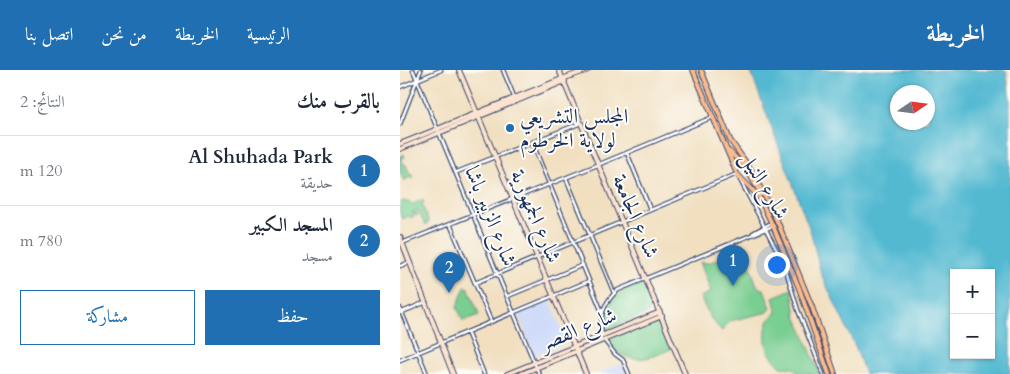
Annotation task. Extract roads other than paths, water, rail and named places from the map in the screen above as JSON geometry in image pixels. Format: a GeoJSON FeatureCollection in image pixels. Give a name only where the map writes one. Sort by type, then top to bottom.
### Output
{"type":"FeatureCollection","features":[{"type":"Feature","properties":{"kind":"main road","name":"شارع الجمهورية"},"geometry":{"type":"LineString","coordinates":[[459,70],[586,374]]}},
{"type":"Feature","properties":{"kind":"main road","name":"شارع الجامعة"},"geometry":{"type":"LineString","coordinates":[[559,70],[685,374]]}},
{"type":"Feature","properties":{"kind":"main road"},"geometry":{"type":"LineString","coordinates":[[400,149],[588,70]]}},
{"type":"Feature","properties":{"kind":"main road"},"geometry":{"type":"LineString","coordinates":[[693,70],[697,72],[700,70]]}},
{"type":"Feature","properties":{"kind":"main road","name":"شارع النيل"},"geometry":{"type":"LineString","coordinates":[[693,70],[737,174],[759,197],[772,224],[799,288],[829,374]]}},
{"type":"Feature","properties":{"kind":"main road","name":"شارع النيل"},"geometry":{"type":"LineString","coordinates":[[700,70],[730,140],[752,171],[777,221],[812,306],[835,374]]}},
{"type":"Feature","properties":{"kind":"main road"},"geometry":{"type":"LineString","coordinates":[[400,144],[418,140]]}},
{"type":"Feature","properties":{"kind":"main road"},"geometry":{"type":"LineString","coordinates":[[726,148],[744,168],[761,194],[765,195]]}},
{"type":"Feature","properties":{"kind":"main road"},"geometry":{"type":"LineString","coordinates":[[772,224],[777,221]]}},
{"type":"Feature","properties":{"kind":"main road"},"geometry":{"type":"LineString","coordinates":[[400,237],[453,374]]}},
{"type":"Feature","properties":{"kind":"main road","name":"شارع القصر"},"geometry":{"type":"LineString","coordinates":[[507,374],[535,365],[661,314]]}},
{"type":"Feature","properties":{"kind":"main road","name":"شارع القصر"},"geometry":{"type":"LineString","coordinates":[[521,374],[535,365]]}},
{"type":"Feature","properties":{"kind":"street","name":"شارع الزبير باشا"},"geometry":{"type":"LineString","coordinates":[[413,70],[539,374]]}},
{"type":"Feature","properties":{"kind":"street"},"geometry":{"type":"LineString","coordinates":[[400,124],[421,70]]}},
{"type":"Feature","properties":{"kind":"street"},"geometry":{"type":"LineString","coordinates":[[400,87],[441,70]]}},
{"type":"Feature","properties":{"kind":"street"},"geometry":{"type":"LineString","coordinates":[[503,70],[515,100]]}},
{"type":"Feature","properties":{"kind":"street"},"geometry":{"type":"LineString","coordinates":[[402,243],[713,117]]}},
{"type":"Feature","properties":{"kind":"street"},"geometry":{"type":"LineString","coordinates":[[456,172],[496,158],[581,123]]}},
{"type":"Feature","properties":{"kind":"street"},"geometry":{"type":"LineString","coordinates":[[532,142],[602,312],[603,338],[615,354],[623,360],[629,374]]}},
{"type":"Feature","properties":{"kind":"street"},"geometry":{"type":"LineString","coordinates":[[627,153],[650,209]]}},
{"type":"Feature","properties":{"kind":"street"},"geometry":{"type":"LineString","coordinates":[[475,283],[737,174],[789,276],[798,310],[823,374]]}},
{"type":"Feature","properties":{"kind":"street"},"geometry":{"type":"LineString","coordinates":[[566,178],[614,293]]}},
{"type":"Feature","properties":{"kind":"street"},"geometry":{"type":"LineString","coordinates":[[450,224],[491,321]]}},
{"type":"Feature","properties":{"kind":"street"},"geometry":{"type":"LineString","coordinates":[[602,312],[614,293],[623,287],[772,224]]}},
{"type":"Feature","properties":{"kind":"street"},"geometry":{"type":"LineString","coordinates":[[400,266],[410,262]]}},
{"type":"Feature","properties":{"kind":"street"},"geometry":{"type":"LineString","coordinates":[[508,296],[583,265]]}},
{"type":"Feature","properties":{"kind":"street"},"geometry":{"type":"LineString","coordinates":[[400,360],[589,281]]}},
{"type":"Feature","properties":{"kind":"street"},"geometry":{"type":"LineString","coordinates":[[401,313],[426,302]]}},
{"type":"Feature","properties":{"kind":"street"},"geometry":{"type":"LineString","coordinates":[[400,308],[427,374]]}},
{"type":"Feature","properties":{"kind":"street"},"geometry":{"type":"LineString","coordinates":[[466,331],[484,374]]}},
{"type":"Feature","properties":{"kind":"water"},"geometry":{"type":"Polygon","coordinates":[[[750,70],[1006,70],[1010,99],[1010,374],[865,374],[856,348],[821,274],[811,233],[750,70]]]}},
{"type":"Feature","properties":{"kind":"place","name":"المجلس التشريعي لولاية الخرطوم"},"geometry":{"type":"Point","coordinates":[510,128]}},
{"type":"Feature","properties":{"kind":"place","name":"Al Shuhada Park"},"geometry":{"type":"Point","coordinates":[733,286]}},
{"type":"Feature","properties":{"kind":"place","name":"المسجد الكبير"},"geometry":{"type":"Point","coordinates":[449,293]}}]}
